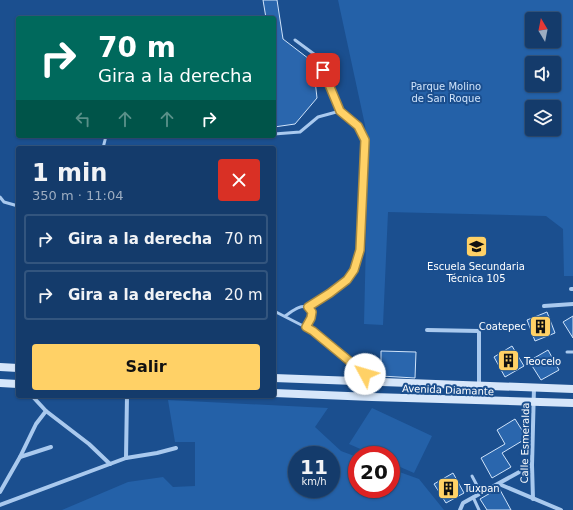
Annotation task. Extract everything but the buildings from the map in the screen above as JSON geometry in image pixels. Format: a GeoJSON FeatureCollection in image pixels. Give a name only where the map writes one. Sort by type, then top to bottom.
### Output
{"type":"FeatureCollection","features":[{"type":"Feature","properties":{"kind":"main road"},"geometry":{"type":"LineString","coordinates":[[0,367],[16,368]]}},
{"type":"Feature","properties":{"kind":"main road","name":"Avenida Diamante"},"geometry":{"type":"LineString","coordinates":[[276,378],[573,389]]}},
{"type":"Feature","properties":{"kind":"main road"},"geometry":{"type":"LineString","coordinates":[[0,383],[16,384]]}},
{"type":"Feature","properties":{"kind":"main road"},"geometry":{"type":"LineString","coordinates":[[443,384],[443,400]]}},
{"type":"Feature","properties":{"kind":"main road","name":"Avenida Diamante"},"geometry":{"type":"LineString","coordinates":[[276,393],[372,398],[573,403]]}},
{"type":"Feature","properties":{"kind":"street"},"geometry":{"type":"LineString","coordinates":[[544,306],[573,304]]}},
{"type":"Feature","properties":{"kind":"street"},"geometry":{"type":"LineString","coordinates":[[427,330],[479,332],[479,386]]}},
{"type":"Feature","properties":{"kind":"street","name":"Calle Esmeralda"},"geometry":{"type":"LineString","coordinates":[[532,498],[534,387]]}},
{"type":"Feature","properties":{"kind":"street"},"geometry":{"type":"LineString","coordinates":[[34,398],[46,411],[89,444],[110,464]]}},
{"type":"Feature","properties":{"kind":"street"},"geometry":{"type":"LineString","coordinates":[[126,458],[127,398]]}},
{"type":"Feature","properties":{"kind":"street"},"geometry":{"type":"LineString","coordinates":[[0,492],[20,457],[36,424],[46,411]]}},
{"type":"Feature","properties":{"kind":"street"},"geometry":{"type":"LineString","coordinates":[[20,457],[51,447]]}},
{"type":"Feature","properties":{"kind":"street"},"geometry":{"type":"LineString","coordinates":[[0,505],[126,458],[176,448]]}},
{"type":"Feature","properties":{"kind":"street"},"geometry":{"type":"LineString","coordinates":[[460,510],[464,502],[532,465]]}},
{"type":"Feature","properties":{"kind":"street","name":"Calle Esmeralda"},"geometry":{"type":"LineString","coordinates":[[498,484],[561,510]]}},
{"type":"Feature","properties":{"kind":"lane"},"geometry":{"type":"LineString","coordinates":[[295,40],[318,57],[340,111],[358,126],[365,140],[360,250],[354,270],[347,280],[308,307]]}},
{"type":"Feature","properties":{"kind":"lane"},"geometry":{"type":"LineString","coordinates":[[276,134],[300,132],[318,117],[340,111]]}},
{"type":"Feature","properties":{"kind":"lane"},"geometry":{"type":"LineString","coordinates":[[0,197],[4,202],[16,205]]}},
{"type":"Feature","properties":{"kind":"lane"},"geometry":{"type":"LineString","coordinates":[[285,316],[294,309],[302,306],[308,307],[312,312],[311,318],[306,327]]}},
{"type":"Feature","properties":{"kind":"lane"},"geometry":{"type":"LineString","coordinates":[[276,311],[313,331],[365,374],[371,382],[372,398]]}},
{"type":"Feature","properties":{"kind":"lane"},"geometry":{"type":"LineString","coordinates":[[567,352],[573,352]]}},
{"type":"Feature","properties":{"kind":"lane"},"geometry":{"type":"LineString","coordinates":[[472,476],[481,493]]}},
{"type":"Feature","properties":{"kind":"lane"},"geometry":{"type":"LineString","coordinates":[[473,497],[478,510]]}},
{"type":"Feature","properties":{"kind":"green space","name":"Parque Molino de San Roque"},"geometry":{"type":"Polygon","coordinates":[[[338,0],[573,0],[573,276],[564,276],[563,229],[546,216],[388,212],[383,325],[364,324],[368,155],[365,125],[338,0]]]}},
{"type":"Feature","properties":{"kind":"green space"},"geometry":{"type":"Polygon","coordinates":[[[168,400],[328,408],[315,427],[336,446],[288,446],[288,498],[340,498],[340,450],[348,454],[348,498],[400,498],[400,472],[419,479],[444,510],[62,510],[128,482],[163,477],[173,487],[195,486],[195,442],[175,442],[168,400]]]}},
{"type":"Feature","properties":{"kind":"green space"},"geometry":{"type":"Polygon","coordinates":[[[372,408],[432,436],[414,473],[400,467],[400,446],[354,446],[349,444],[372,408]]]}},
{"type":"Feature","properties":{"kind":"place","name":"Escuela Secundaria Técnica 105"},"geometry":{"type":"Point","coordinates":[476,246]}},
{"type":"Feature","properties":{"kind":"place","name":"Coatepec"},"geometry":{"type":"Point","coordinates":[541,326]}},
{"type":"Feature","properties":{"kind":"place","name":"Teocelo"},"geometry":{"type":"Point","coordinates":[509,361]}},
{"type":"Feature","properties":{"kind":"place","name":"Tuxpan"},"geometry":{"type":"Point","coordinates":[449,488]}},
{"type":"Feature","properties":{"kind":"route"},"geometry":{"type":"LineString","coordinates":[[323,70],[340,111],[358,126],[365,140],[360,250],[354,270],[347,280],[308,307],[312,312],[311,318],[306,327],[313,331],[365,374]]}}]}
